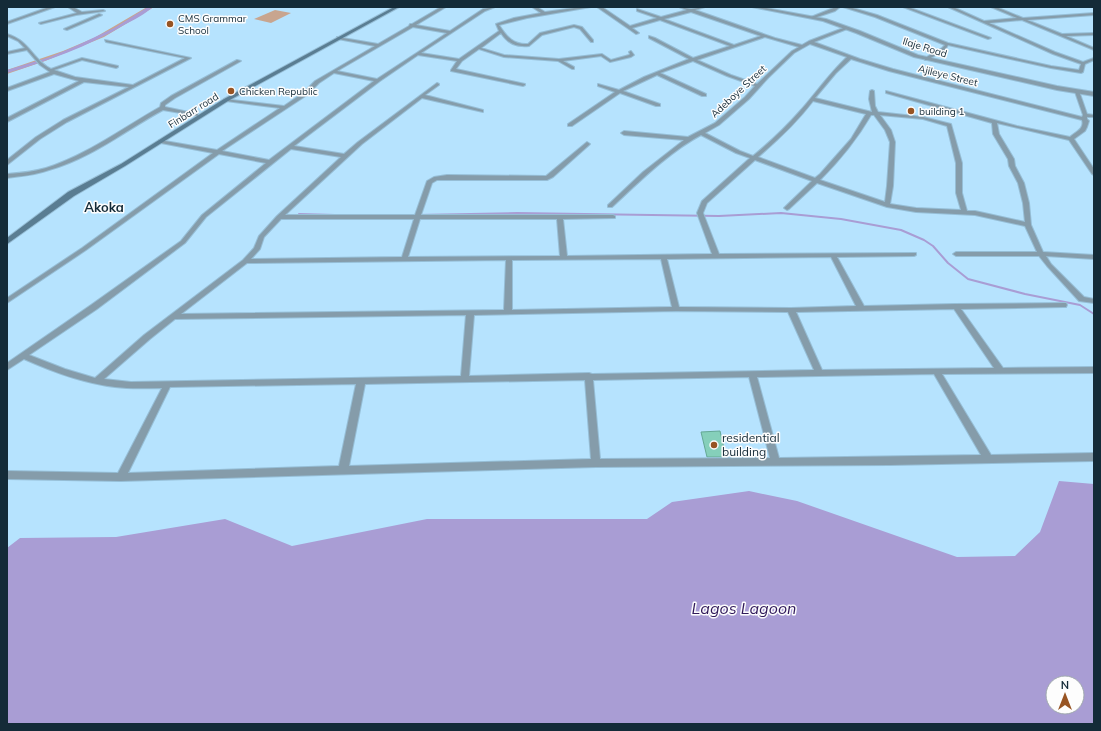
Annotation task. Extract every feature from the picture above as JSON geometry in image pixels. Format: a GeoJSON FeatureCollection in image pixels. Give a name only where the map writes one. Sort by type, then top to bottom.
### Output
{"type":"FeatureCollection","features":[{"type":"Feature","properties":{"kind":"main road","name":"Finbarr road"},"geometry":{"type":"LineString","coordinates":[[7,236],[65,192],[119,163],[196,115],[392,7]]}},
{"type":"Feature","properties":{"kind":"main road","name":"Finbarr road"},"geometry":{"type":"LineString","coordinates":[[7,242],[71,194],[124,165],[254,83],[397,7]]}},
{"type":"Feature","properties":{"kind":"street"},"geometry":{"type":"LineString","coordinates":[[7,23],[53,7]]}},
{"type":"Feature","properties":{"kind":"street"},"geometry":{"type":"LineString","coordinates":[[70,7],[82,14]]}},
{"type":"Feature","properties":{"kind":"street"},"geometry":{"type":"LineString","coordinates":[[7,301],[84,249],[218,152],[305,94],[316,82],[441,7]]}},
{"type":"Feature","properties":{"kind":"street"},"geometry":{"type":"LineString","coordinates":[[7,367],[183,242],[204,216],[270,162],[378,80],[484,10],[493,7]]}},
{"type":"Feature","properties":{"kind":"street"},"geometry":{"type":"LineString","coordinates":[[534,7],[544,14]]}},
{"type":"Feature","properties":{"kind":"street"},"geometry":{"type":"LineString","coordinates":[[589,7],[544,14],[497,25],[500,31],[511,43],[527,45],[541,34],[577,25],[589,35],[592,41]]}},
{"type":"Feature","properties":{"kind":"street"},"geometry":{"type":"LineString","coordinates":[[599,7],[637,33]]}},
{"type":"Feature","properties":{"kind":"street"},"geometry":{"type":"LineString","coordinates":[[681,7],[765,36],[801,46]]}},
{"type":"Feature","properties":{"kind":"street"},"geometry":{"type":"LineString","coordinates":[[630,27],[703,7]]}},
{"type":"Feature","properties":{"kind":"street","name":"Ilaje Road"},"geometry":{"type":"LineString","coordinates":[[754,7],[813,18],[846,28],[884,44],[927,59],[1077,92],[1094,94]]}},
{"type":"Feature","properties":{"kind":"street"},"geometry":{"type":"LineString","coordinates":[[813,18],[838,7]]}},
{"type":"Feature","properties":{"kind":"street"},"geometry":{"type":"LineString","coordinates":[[844,7],[876,16],[947,44],[1074,72],[1081,72],[1083,63]]}},
{"type":"Feature","properties":{"kind":"street"},"geometry":{"type":"LineString","coordinates":[[905,7],[989,38]]}},
{"type":"Feature","properties":{"kind":"street"},"geometry":{"type":"LineString","coordinates":[[950,7],[1054,53],[1083,63],[1094,59]]}},
{"type":"Feature","properties":{"kind":"street"},"geometry":{"type":"LineString","coordinates":[[993,7],[1094,49]]}},
{"type":"Feature","properties":{"kind":"street"},"geometry":{"type":"LineString","coordinates":[[42,23],[104,9]]}},
{"type":"Feature","properties":{"kind":"street"},"geometry":{"type":"LineString","coordinates":[[66,29],[102,14],[104,9]]}},
{"type":"Feature","properties":{"kind":"street"},"geometry":{"type":"LineString","coordinates":[[638,10],[734,46]]}},
{"type":"Feature","properties":{"kind":"street"},"geometry":{"type":"LineString","coordinates":[[982,22],[1094,14]]}},
{"type":"Feature","properties":{"kind":"street"},"geometry":{"type":"LineString","coordinates":[[411,25],[451,32]]}},
{"type":"Feature","properties":{"kind":"street","name":"Adeboye Street"},"geometry":{"type":"LineString","coordinates":[[610,206],[644,173],[689,139],[717,124],[801,46],[846,28]]}},
{"type":"Feature","properties":{"kind":"street"},"geometry":{"type":"LineString","coordinates":[[500,31],[460,60],[453,70],[523,85]]}},
{"type":"Feature","properties":{"kind":"street"},"geometry":{"type":"LineString","coordinates":[[1061,35],[1094,34]]}},
{"type":"Feature","properties":{"kind":"street"},"geometry":{"type":"LineString","coordinates":[[7,35],[17,38],[38,60],[52,71],[84,80],[133,86]]}},
{"type":"Feature","properties":{"kind":"street"},"geometry":{"type":"LineString","coordinates":[[570,125],[619,92],[658,74],[694,59],[765,36]]}},
{"type":"Feature","properties":{"kind":"street"},"geometry":{"type":"LineString","coordinates":[[650,37],[731,77],[759,86]]}},
{"type":"Feature","properties":{"kind":"street"},"geometry":{"type":"LineString","coordinates":[[338,38],[377,45]]}},
{"type":"Feature","properties":{"kind":"street"},"geometry":{"type":"LineString","coordinates":[[7,163],[55,127],[190,58],[106,41]]}},
{"type":"Feature","properties":{"kind":"street","name":"Ajileye Street"},"geometry":{"type":"LineString","coordinates":[[810,42],[850,57],[902,73],[1084,117],[1094,116]]}},
{"type":"Feature","properties":{"kind":"street"},"geometry":{"type":"LineString","coordinates":[[927,59],[944,49],[947,44]]}},
{"type":"Feature","properties":{"kind":"street"},"geometry":{"type":"LineString","coordinates":[[7,53],[28,48]]}},
{"type":"Feature","properties":{"kind":"street"},"geometry":{"type":"LineString","coordinates":[[478,48],[504,56],[559,60],[602,55],[608,61],[612,61],[630,56],[632,55],[631,52]]}},
{"type":"Feature","properties":{"kind":"street"},"geometry":{"type":"LineString","coordinates":[[417,54],[460,60]]}},
{"type":"Feature","properties":{"kind":"street"},"geometry":{"type":"LineString","coordinates":[[716,256],[701,215],[704,202],[709,196],[772,143],[834,72],[850,57]]}},
{"type":"Feature","properties":{"kind":"street"},"geometry":{"type":"LineString","coordinates":[[7,90],[82,59],[116,66]]}},
{"type":"Feature","properties":{"kind":"street"},"geometry":{"type":"LineString","coordinates":[[559,60],[572,68]]}},
{"type":"Feature","properties":{"kind":"street"},"geometry":{"type":"LineString","coordinates":[[7,176],[35,172],[67,162],[162,108],[161,106],[166,101],[239,61]]}},
{"type":"Feature","properties":{"kind":"street"},"geometry":{"type":"LineString","coordinates":[[333,72],[378,80]]}},
{"type":"Feature","properties":{"kind":"street"},"geometry":{"type":"LineString","coordinates":[[658,74],[704,95]]}},
{"type":"Feature","properties":{"kind":"street"},"geometry":{"type":"LineString","coordinates":[[7,120],[84,80]]}},
{"type":"Feature","properties":{"kind":"street"},"geometry":{"type":"LineString","coordinates":[[97,381],[148,337],[176,317],[245,261],[256,249],[262,237],[279,217],[345,156],[437,84]]}},
{"type":"Feature","properties":{"kind":"street"},"geometry":{"type":"LineString","coordinates":[[600,85],[658,105]]}},
{"type":"Feature","properties":{"kind":"street"},"geometry":{"type":"LineString","coordinates":[[872,91],[870,101],[875,114],[886,128],[893,143],[891,155],[891,182],[887,205]]}},
{"type":"Feature","properties":{"kind":"street"},"geometry":{"type":"LineString","coordinates":[[888,92],[991,120],[1071,138],[1083,131],[1086,127],[1086,121],[1077,92]]}},
{"type":"Feature","properties":{"kind":"street"},"geometry":{"type":"LineString","coordinates":[[420,96],[482,111]]}},
{"type":"Feature","properties":{"kind":"street"},"geometry":{"type":"LineString","coordinates":[[812,99],[869,113],[923,118],[949,125],[950,136],[959,163],[959,193],[964,212]]}},
{"type":"Feature","properties":{"kind":"street"},"geometry":{"type":"LineString","coordinates":[[226,100],[283,108]]}},
{"type":"Feature","properties":{"kind":"street"},"geometry":{"type":"LineString","coordinates":[[162,108],[196,115]]}},
{"type":"Feature","properties":{"kind":"street"},"geometry":{"type":"LineString","coordinates":[[787,208],[834,164],[854,139],[869,113]]}},
{"type":"Feature","properties":{"kind":"street"},"geometry":{"type":"LineString","coordinates":[[991,120],[994,122],[996,134],[1011,159],[1012,166],[1021,183],[1026,203],[1028,225],[1041,254],[1049,265],[1084,301],[1094,301]]}},
{"type":"Feature","properties":{"kind":"street"},"geometry":{"type":"LineString","coordinates":[[701,133],[726,147],[753,158],[887,205],[916,210],[964,212],[992,216],[1028,225]]}},
{"type":"Feature","properties":{"kind":"street"},"geometry":{"type":"LineString","coordinates":[[624,134],[689,139]]}},
{"type":"Feature","properties":{"kind":"street"},"geometry":{"type":"LineString","coordinates":[[1071,138],[1076,148],[1094,173]]}},
{"type":"Feature","properties":{"kind":"street"},"geometry":{"type":"LineString","coordinates":[[161,142],[270,162]]}},
{"type":"Feature","properties":{"kind":"street"},"geometry":{"type":"LineString","coordinates":[[404,260],[429,182],[436,178],[448,177],[546,178],[551,176],[587,144]]}},
{"type":"Feature","properties":{"kind":"street"},"geometry":{"type":"LineString","coordinates":[[291,147],[345,156]]}},
{"type":"Feature","properties":{"kind":"street"},"geometry":{"type":"LineString","coordinates":[[279,217],[419,215],[612,217]]}},
{"type":"Feature","properties":{"kind":"street"},"geometry":{"type":"LineString","coordinates":[[560,216],[564,258]]}},
{"type":"Feature","properties":{"kind":"street"},"geometry":{"type":"LineString","coordinates":[[245,261],[664,258],[914,254]]}},
{"type":"Feature","properties":{"kind":"street"},"geometry":{"type":"LineString","coordinates":[[956,254],[1041,254],[1094,257]]}},
{"type":"Feature","properties":{"kind":"street"},"geometry":{"type":"LineString","coordinates":[[833,255],[861,308]]}},
{"type":"Feature","properties":{"kind":"street"},"geometry":{"type":"LineString","coordinates":[[664,258],[676,309]]}},
{"type":"Feature","properties":{"kind":"street"},"geometry":{"type":"LineString","coordinates":[[508,312],[510,259]]}},
{"type":"Feature","properties":{"kind":"street"},"geometry":{"type":"LineString","coordinates":[[176,317],[676,309],[792,310],[1063,304]]}},
{"type":"Feature","properties":{"kind":"street"},"geometry":{"type":"LineString","coordinates":[[955,306],[1000,370]]}},
{"type":"Feature","properties":{"kind":"street"},"geometry":{"type":"LineString","coordinates":[[792,310],[819,373]]}},
{"type":"Feature","properties":{"kind":"street"},"geometry":{"type":"LineString","coordinates":[[466,380],[470,313]]}},
{"type":"Feature","properties":{"kind":"street"},"geometry":{"type":"LineString","coordinates":[[23,356],[85,380],[113,384],[168,385],[466,380],[589,376],[1094,370]]}},
{"type":"Feature","properties":{"kind":"street"},"geometry":{"type":"LineString","coordinates":[[936,371],[988,459]]}},
{"type":"Feature","properties":{"kind":"street"},"geometry":{"type":"LineString","coordinates":[[752,375],[776,462]]}},
{"type":"Feature","properties":{"kind":"street"},"geometry":{"type":"LineString","coordinates":[[589,376],[596,463]]}},
{"type":"Feature","properties":{"kind":"street"},"geometry":{"type":"LineString","coordinates":[[343,471],[361,381]]}},
{"type":"Feature","properties":{"kind":"street"},"geometry":{"type":"LineString","coordinates":[[121,477],[168,385]]}},
{"type":"Feature","properties":{"kind":"street"},"geometry":{"type":"LineString","coordinates":[[7,474],[121,477],[596,463],[1094,458]]}},
{"type":"Feature","properties":{"kind":"shaded area"},"geometry":{"type":"Polygon","coordinates":[[[147,7],[154,7],[104,37],[45,61],[7,74],[7,70],[63,51],[94,38],[147,7]]]}},
{"type":"Feature","properties":{"kind":"shaded area"},"geometry":{"type":"Polygon","coordinates":[[[275,10],[291,13],[271,23],[254,19],[275,10]]]}},
{"type":"Feature","properties":{"kind":"water","name":"Lagos Lagoon"},"geometry":{"type":"Polygon","coordinates":[[[1059,481],[1094,484],[1094,724],[7,724],[7,548],[20,538],[116,537],[225,519],[292,546],[427,519],[647,519],[672,502],[749,491],[797,501],[957,557],[1015,556],[1040,532],[1059,481]]]}},
{"type":"Feature","properties":{"kind":"building","name":"residential building"},"geometry":{"type":"Polygon","coordinates":[[[720,431],[726,457],[707,457],[701,432],[720,431]]]}},
{"type":"Feature","properties":{"kind":"waterway"},"geometry":{"type":"LineString","coordinates":[[7,72],[52,58],[78,47],[127,22],[151,7]]}},
{"type":"Feature","properties":{"kind":"waterway"},"geometry":{"type":"LineString","coordinates":[[418,215],[517,213],[719,216],[781,213],[841,219],[901,230],[924,240],[933,246],[948,263],[968,279],[1025,294],[1080,305],[1094,314]]}},
{"type":"Feature","properties":{"kind":"waterway"},"geometry":{"type":"LineString","coordinates":[[299,214],[335,215]]}},
{"type":"Feature","properties":{"kind":"place","name":"CMS Grammar School"},"geometry":{"type":"Point","coordinates":[170,24]}},
{"type":"Feature","properties":{"kind":"place","name":"Chicken Republic"},"geometry":{"type":"Point","coordinates":[231,91]}},
{"type":"Feature","properties":{"kind":"place","name":"building 1"},"geometry":{"type":"Point","coordinates":[911,111]}},
{"type":"Feature","properties":{"kind":"place","name":"residential building"},"geometry":{"type":"Point","coordinates":[714,445]}},
{"type":"Feature","properties":{"kind":"district","name":"Akoka"},"geometry":{"type":"Point","coordinates":[104,207]}}]}
